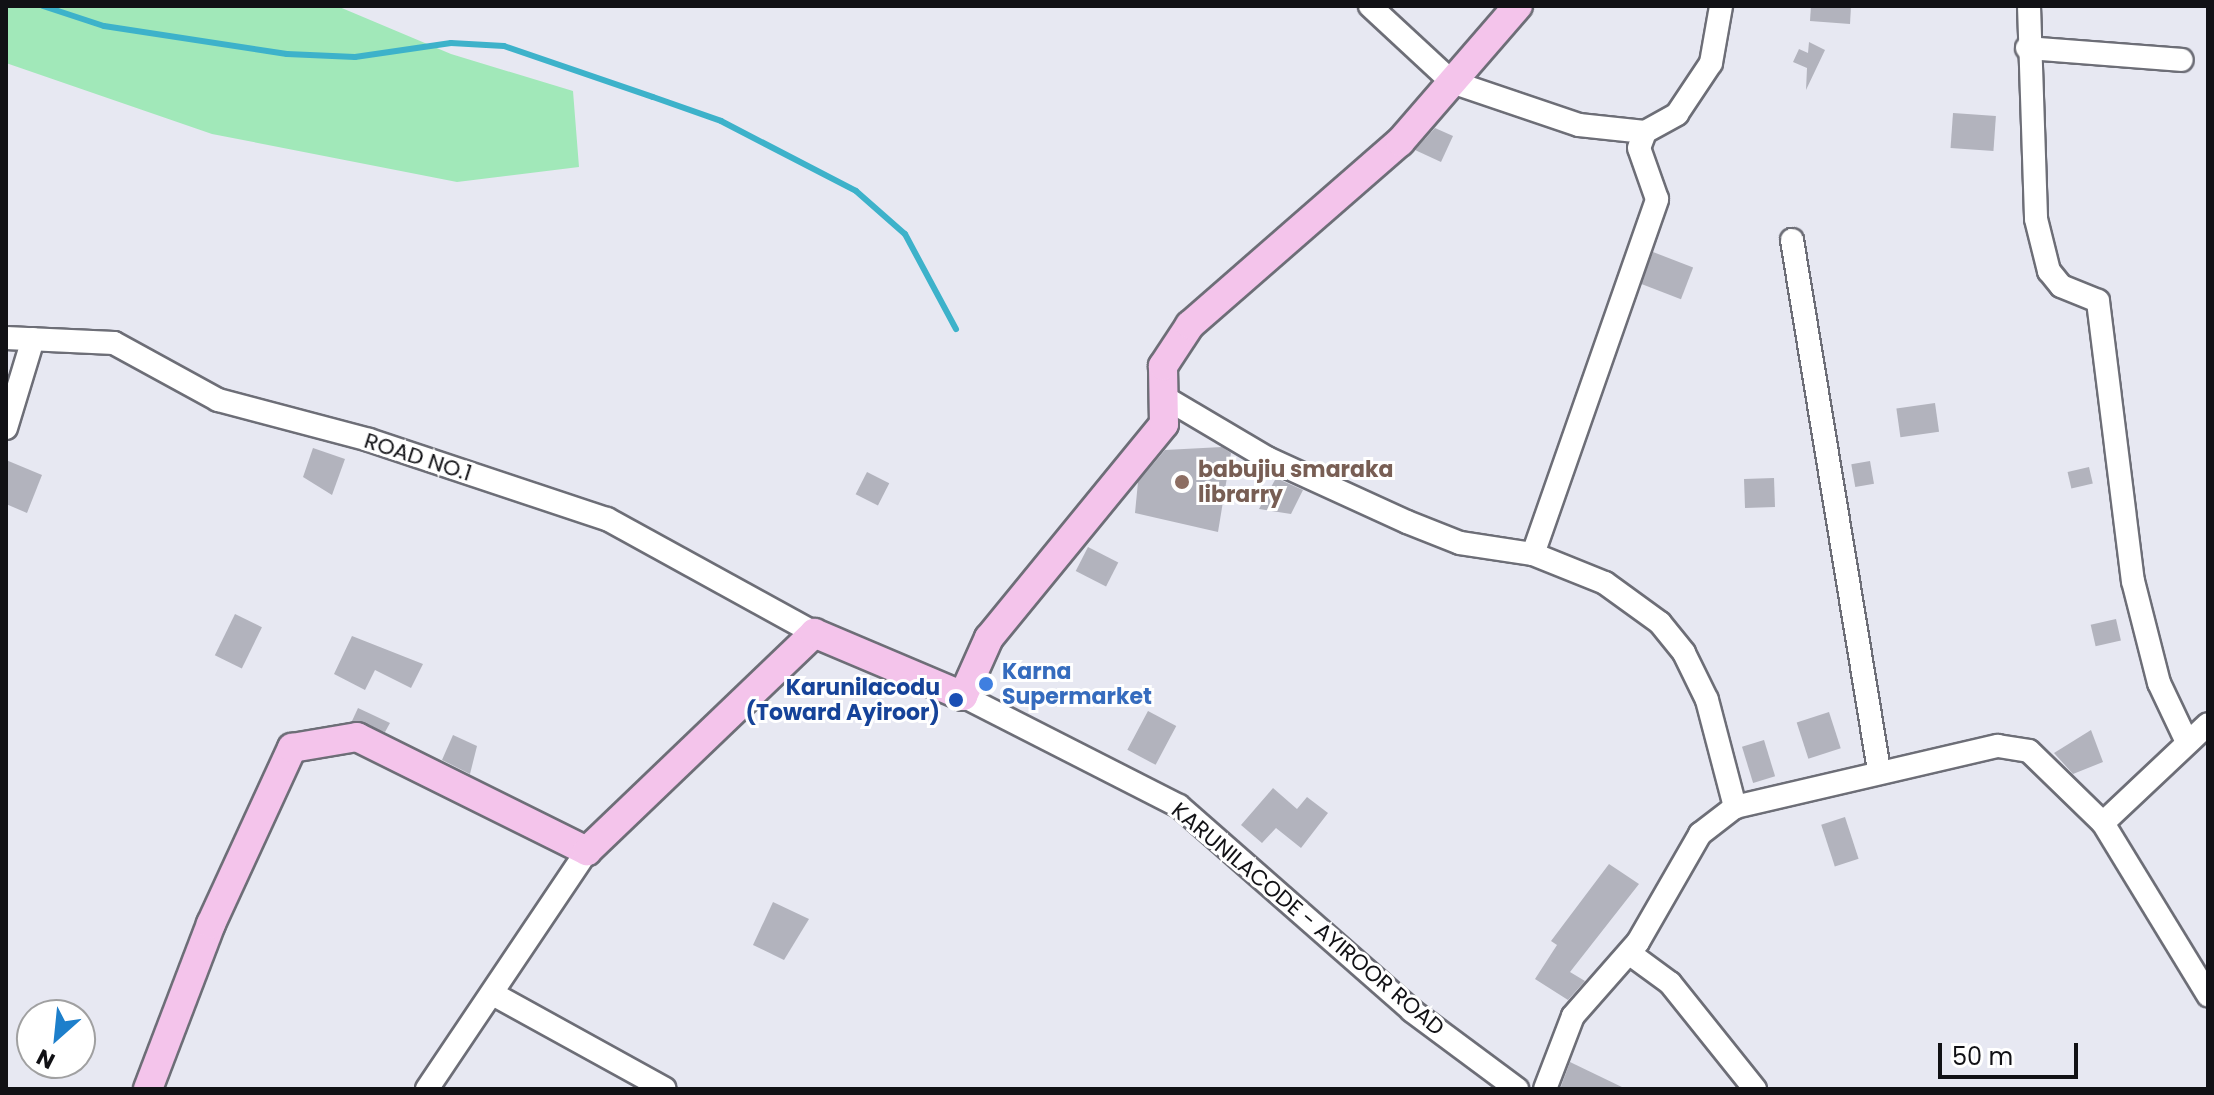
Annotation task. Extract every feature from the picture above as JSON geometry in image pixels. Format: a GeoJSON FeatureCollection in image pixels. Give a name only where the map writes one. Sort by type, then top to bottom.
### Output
{"type":"FeatureCollection","features":[{"type":"Feature","properties":{"kind":"main road"},"geometry":{"type":"LineString","coordinates":[[148,1089],[211,924],[292,748],[357,737],[587,851],[814,633],[963,696],[989,638],[1164,424],[1163,366],[1190,325],[1400,142],[1518,6]]}},
{"type":"Feature","properties":{"kind":"street"},"geometry":{"type":"LineString","coordinates":[[1370,6],[1452,82],[1579,125],[1645,132],[1677,114],[1711,63],[1721,6]]}},
{"type":"Feature","properties":{"kind":"street"},"geometry":{"type":"LineString","coordinates":[[2029,6],[2027,48],[2036,219],[2049,271],[2061,286],[2098,301],[2133,581],[2159,683],[2187,742]]}},
{"type":"Feature","properties":{"kind":"street"},"geometry":{"type":"LineString","coordinates":[[2027,48],[2182,60]]}},
{"type":"Feature","properties":{"kind":"street"},"geometry":{"type":"LineString","coordinates":[[1533,554],[1657,199],[1641,158],[1645,132]]}},
{"type":"Feature","properties":{"kind":"street"},"geometry":{"type":"LineString","coordinates":[[1792,240],[1879,770]]}},
{"type":"Feature","properties":{"kind":"street","name":"ROAD NO.1"},"geometry":{"type":"LineString","coordinates":[[6,338],[114,343],[218,400],[369,440],[607,519],[814,633]]}},
{"type":"Feature","properties":{"kind":"street"},"geometry":{"type":"LineString","coordinates":[[6,428],[33,339]]}},
{"type":"Feature","properties":{"kind":"street"},"geometry":{"type":"LineString","coordinates":[[1164,397],[1267,458],[1407,522],[1460,543],[1533,554],[1605,583],[1660,623],[1684,653],[1707,700],[1735,807]]}},
{"type":"Feature","properties":{"kind":"street","name":"KARUNILACODE - AYIROOR ROAD"},"geometry":{"type":"LineString","coordinates":[[963,696],[1179,806],[1412,1011],[1517,1089]]}},
{"type":"Feature","properties":{"kind":"street"},"geometry":{"type":"LineString","coordinates":[[2103,823],[2208,724]]}},
{"type":"Feature","properties":{"kind":"street"},"geometry":{"type":"LineString","coordinates":[[1545,1089],[1573,1016],[1629,953],[1700,834],[1735,807],[1879,770],[1998,746],[2029,751],[2103,823],[2208,995]]}},
{"type":"Feature","properties":{"kind":"street"},"geometry":{"type":"LineString","coordinates":[[427,1089],[587,851]]}},
{"type":"Feature","properties":{"kind":"street"},"geometry":{"type":"LineString","coordinates":[[1629,953],[1670,983],[1755,1089]]}},
{"type":"Feature","properties":{"kind":"street"},"geometry":{"type":"LineString","coordinates":[[493,994],[665,1089]]}},
{"type":"Feature","properties":{"kind":"green space"},"geometry":{"type":"Polygon","coordinates":[[[6,6],[337,6],[451,54],[573,91],[579,167],[457,182],[212,134],[6,63],[6,6]]]}},
{"type":"Feature","properties":{"kind":"building"},"geometry":{"type":"Polygon","coordinates":[[[1811,6],[1851,6],[1850,24],[1810,21],[1811,6]]]}},
{"type":"Feature","properties":{"kind":"building"},"geometry":{"type":"Polygon","coordinates":[[[1809,42],[1825,50],[1806,90],[1807,68],[1793,62],[1799,49],[1808,53],[1809,42]]]}},
{"type":"Feature","properties":{"kind":"building"},"geometry":{"type":"Polygon","coordinates":[[[1953,113],[1996,116],[1993,151],[1951,148],[1953,113]]]}},
{"type":"Feature","properties":{"kind":"building"},"geometry":{"type":"Polygon","coordinates":[[[1435,128],[1453,136],[1441,162],[1415,150],[1435,128]]]}},
{"type":"Feature","properties":{"kind":"building"},"geometry":{"type":"Polygon","coordinates":[[[1653,252],[1693,267],[1681,299],[1641,284],[1653,252]]]}},
{"type":"Feature","properties":{"kind":"building"},"geometry":{"type":"Polygon","coordinates":[[[1935,403],[1939,432],[1900,437],[1896,408],[1935,403]]]}},
{"type":"Feature","properties":{"kind":"building","name":"babujiu smaraka librarry"},"geometry":{"type":"Polygon","coordinates":[[[1222,447],[1231,453],[1218,532],[1135,513],[1138,482],[1165,450],[1222,447]]]}},
{"type":"Feature","properties":{"kind":"building"},"geometry":{"type":"Polygon","coordinates":[[[313,448],[345,459],[332,495],[303,477],[313,448]]]}},
{"type":"Feature","properties":{"kind":"building"},"geometry":{"type":"Polygon","coordinates":[[[6,460],[42,475],[27,513],[6,504],[6,460]]]}},
{"type":"Feature","properties":{"kind":"building"},"geometry":{"type":"Polygon","coordinates":[[[1870,461],[1874,484],[1855,487],[1851,464],[1870,461]]]}},
{"type":"Feature","properties":{"kind":"building"},"geometry":{"type":"Polygon","coordinates":[[[2089,467],[2093,484],[2071,489],[2068,472],[2089,467]]]}},
{"type":"Feature","properties":{"kind":"building"},"geometry":{"type":"Polygon","coordinates":[[[867,472],[889,483],[878,506],[856,494],[867,472]]]}},
{"type":"Feature","properties":{"kind":"building"},"geometry":{"type":"Polygon","coordinates":[[[1276,478],[1303,490],[1291,514],[1259,509],[1276,478]]]}},
{"type":"Feature","properties":{"kind":"building"},"geometry":{"type":"Polygon","coordinates":[[[1774,478],[1775,507],[1745,508],[1744,479],[1774,478]]]}},
{"type":"Feature","properties":{"kind":"building"},"geometry":{"type":"Polygon","coordinates":[[[1088,547],[1118,562],[1106,586],[1076,571],[1088,547]]]}},
{"type":"Feature","properties":{"kind":"building"},"geometry":{"type":"Polygon","coordinates":[[[235,614],[262,627],[242,668],[215,655],[235,614]]]}},
{"type":"Feature","properties":{"kind":"building"},"geometry":{"type":"Polygon","coordinates":[[[2116,619],[2121,640],[2096,646],[2091,625],[2116,619]]]}},
{"type":"Feature","properties":{"kind":"building"},"geometry":{"type":"Polygon","coordinates":[[[352,636],[423,664],[411,688],[375,670],[365,690],[334,674],[352,636]]]}},
{"type":"Feature","properties":{"kind":"building"},"geometry":{"type":"Polygon","coordinates":[[[358,708],[390,723],[385,732],[352,721],[358,708]]]}},
{"type":"Feature","properties":{"kind":"building"},"geometry":{"type":"Polygon","coordinates":[[[1148,711],[1176,726],[1156,765],[1127,750],[1148,711]]]}},
{"type":"Feature","properties":{"kind":"building"},"geometry":{"type":"Polygon","coordinates":[[[1829,712],[1841,748],[1808,759],[1797,723],[1829,712]]]}},
{"type":"Feature","properties":{"kind":"building"},"geometry":{"type":"Polygon","coordinates":[[[2091,730],[2103,762],[2073,774],[2054,753],[2091,730]]]}},
{"type":"Feature","properties":{"kind":"building"},"geometry":{"type":"Polygon","coordinates":[[[453,735],[477,746],[470,774],[442,760],[453,735]]]}},
{"type":"Feature","properties":{"kind":"building"},"geometry":{"type":"Polygon","coordinates":[[[1764,740],[1775,776],[1753,783],[1742,747],[1764,740]]]}},
{"type":"Feature","properties":{"kind":"building"},"geometry":{"type":"Polygon","coordinates":[[[1273,788],[1297,809],[1307,797],[1328,813],[1301,848],[1276,828],[1262,843],[1241,825],[1273,788]]]}},
{"type":"Feature","properties":{"kind":"building"},"geometry":{"type":"Polygon","coordinates":[[[1845,817],[1859,859],[1835,867],[1821,825],[1845,817]]]}},
{"type":"Feature","properties":{"kind":"building"},"geometry":{"type":"Polygon","coordinates":[[[1609,864],[1639,884],[1570,972],[1585,981],[1568,1000],[1535,979],[1557,945],[1551,941],[1609,864]]]}},
{"type":"Feature","properties":{"kind":"building"},"geometry":{"type":"Polygon","coordinates":[[[773,902],[809,919],[784,960],[753,945],[773,902]]]}},
{"type":"Feature","properties":{"kind":"building"},"geometry":{"type":"Polygon","coordinates":[[[1570,1062],[1626,1089],[1560,1089],[1570,1062]]]}},
{"type":"Feature","properties":{"kind":"waterway"},"geometry":{"type":"LineString","coordinates":[[43,6],[104,26],[287,54],[355,57],[451,43],[504,46],[721,121],[856,191],[905,234],[956,329]]}},
{"type":"Feature","properties":{"kind":"place","name":"babujiu smaraka librarry"},"geometry":{"type":"Point","coordinates":[1182,482]}},
{"type":"Feature","properties":{"kind":"place","name":"Karna Supermarket"},"geometry":{"type":"Point","coordinates":[986,684]}},
{"type":"Feature","properties":{"kind":"place","name":"Karunilacodu (Toward Ayiroor)"},"geometry":{"type":"Point","coordinates":[956,700]}}]}
